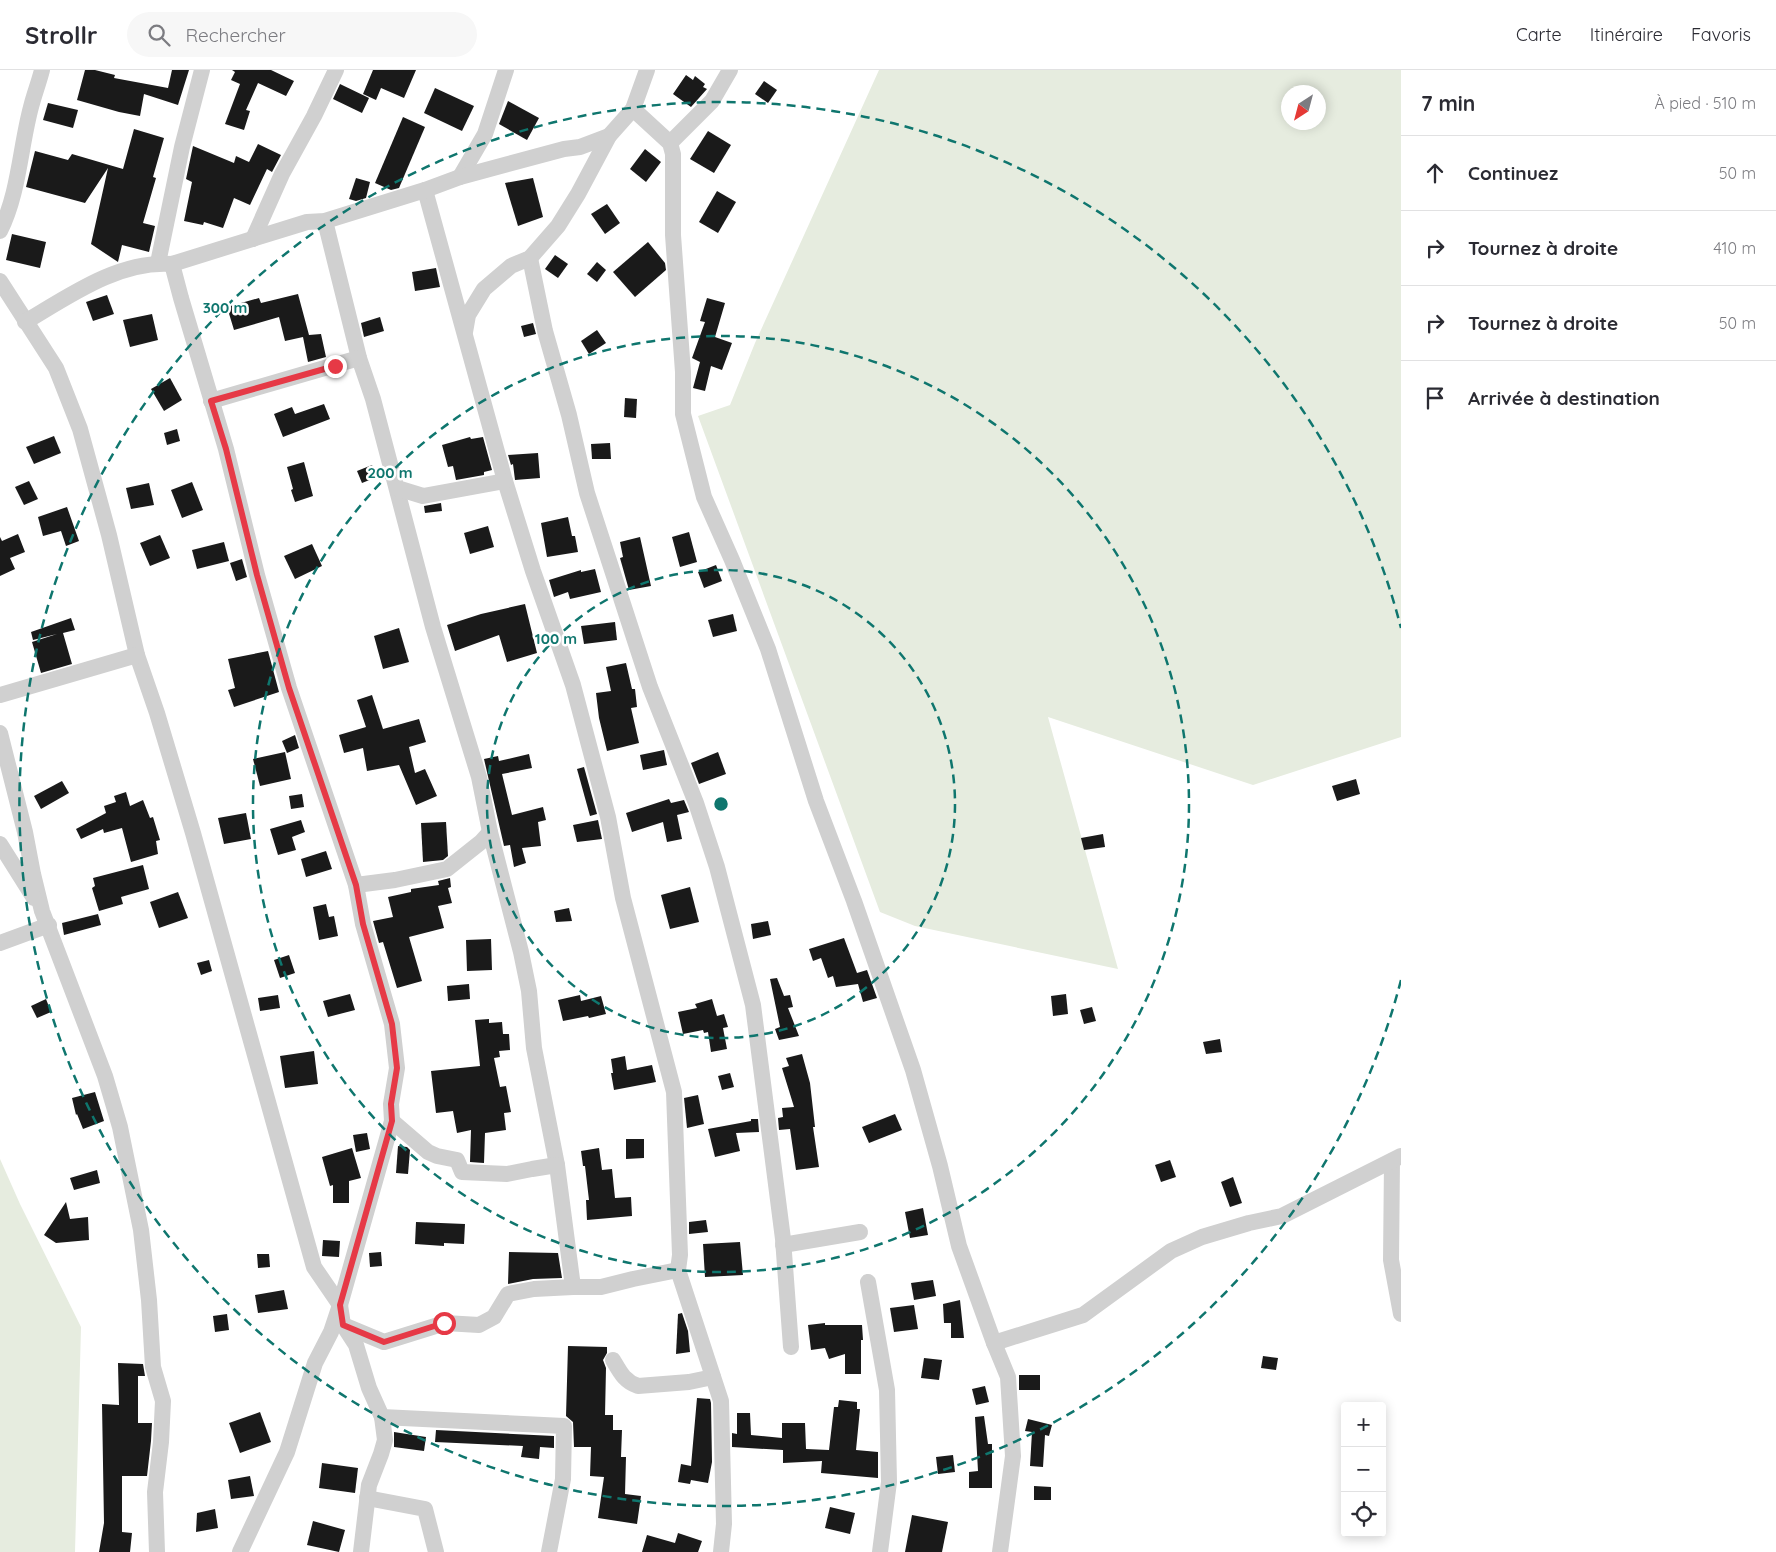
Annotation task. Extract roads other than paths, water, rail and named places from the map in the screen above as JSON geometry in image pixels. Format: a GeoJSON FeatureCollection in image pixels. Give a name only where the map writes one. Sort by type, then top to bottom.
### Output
{"type":"FeatureCollection","features":[{"type":"Feature","properties":{"kind":"street"},"geometry":{"type":"LineString","coordinates":[[202,70],[182,147],[165,264],[180,298],[226,449],[257,575],[289,688],[356,885],[363,924],[392,1024],[397,1068],[391,1104],[392,1121],[340,1305],[315,1364],[287,1452],[240,1552]]}},
{"type":"Feature","properties":{"kind":"street"},"geometry":{"type":"LineString","coordinates":[[253,239],[282,174],[314,116],[336,70]]}},
{"type":"Feature","properties":{"kind":"street"},"geometry":{"type":"LineString","coordinates":[[460,177],[485,134],[506,70]]}},
{"type":"Feature","properties":{"kind":"street"},"geometry":{"type":"LineString","coordinates":[[464,335],[468,315],[484,289],[511,266],[530,258],[558,226],[578,194],[609,136],[633,109],[647,70]]}},
{"type":"Feature","properties":{"kind":"street"},"geometry":{"type":"LineString","coordinates":[[670,143],[712,101],[730,70]]}},
{"type":"Feature","properties":{"kind":"street"},"geometry":{"type":"LineString","coordinates":[[0,231],[5,221],[22,159],[30,108],[41,71]]}},
{"type":"Feature","properties":{"kind":"street"},"geometry":{"type":"LineString","coordinates":[[633,109],[670,143],[673,154],[673,235],[683,372],[684,414],[704,497],[768,649],[816,801],[854,901],[910,1061],[940,1166],[959,1246],[1008,1378],[1013,1456],[1000,1552]]}},
{"type":"Feature","properties":{"kind":"street"},"geometry":{"type":"LineString","coordinates":[[26,322],[78,290],[120,272],[165,264],[307,222],[325,221],[460,177],[564,149],[580,147],[609,136]]}},
{"type":"Feature","properties":{"kind":"street"},"geometry":{"type":"LineString","coordinates":[[424,190],[505,481],[533,571],[573,685],[608,817],[622,898],[674,1092],[680,1255],[678,1270],[721,1400],[724,1524],[721,1552]]}},
{"type":"Feature","properties":{"kind":"street"},"geometry":{"type":"LineString","coordinates":[[325,221],[359,358],[373,399],[433,627],[479,778],[490,832],[521,952],[529,991],[534,1048],[557,1165],[573,1287]]}},
{"type":"Feature","properties":{"kind":"street"},"geometry":{"type":"LineString","coordinates":[[530,258],[545,331],[569,415],[587,493],[650,687],[696,803],[717,867],[754,1004],[783,1245],[791,1347]]}},
{"type":"Feature","properties":{"kind":"street"},"geometry":{"type":"LineString","coordinates":[[0,282],[56,368],[80,429],[109,534],[136,655],[157,713],[193,833],[314,1267],[340,1305],[343,1325],[356,1345],[369,1388],[382,1417],[384,1440],[381,1454],[369,1485],[361,1552]]}},
{"type":"Feature","properties":{"kind":"street"},"geometry":{"type":"LineString","coordinates":[[211,401],[359,358]]}},
{"type":"Feature","properties":{"kind":"street"},"geometry":{"type":"LineString","coordinates":[[397,488],[423,496],[505,481]]}},
{"type":"Feature","properties":{"kind":"street"},"geometry":{"type":"LineString","coordinates":[[0,695],[136,655]]}},
{"type":"Feature","properties":{"kind":"street"},"geometry":{"type":"LineString","coordinates":[[0,733],[45,918],[105,1076],[120,1127],[141,1230],[154,1367],[163,1401],[161,1442],[155,1492],[157,1552]]}},
{"type":"Feature","properties":{"kind":"street"},"geometry":{"type":"LineString","coordinates":[[356,885],[395,880],[447,869],[481,842],[490,832]]}},
{"type":"Feature","properties":{"kind":"street"},"geometry":{"type":"LineString","coordinates":[[0,844],[45,918]]}},
{"type":"Feature","properties":{"kind":"street"},"geometry":{"type":"LineString","coordinates":[[0,943],[45,918]]}},
{"type":"Feature","properties":{"kind":"street"},"geometry":{"type":"LineString","coordinates":[[392,1121],[428,1152],[436,1156],[457,1160],[462,1172],[507,1174],[557,1165]]}},
{"type":"Feature","properties":{"kind":"street"},"geometry":{"type":"LineString","coordinates":[[994,1343],[1083,1315],[1171,1251],[1202,1237],[1249,1223],[1282,1216],[1396,1158],[1391,1260],[1401,1314]]}},
{"type":"Feature","properties":{"kind":"street"},"geometry":{"type":"LineString","coordinates":[[783,1245],[860,1232]]}},
{"type":"Feature","properties":{"kind":"street"},"geometry":{"type":"LineString","coordinates":[[343,1325],[384,1342],[444,1323],[479,1325],[494,1317],[508,1294],[534,1289],[601,1287],[678,1270]]}},
{"type":"Feature","properties":{"kind":"street"},"geometry":{"type":"LineString","coordinates":[[868,1282],[886,1390],[888,1482],[880,1552]]}},
{"type":"Feature","properties":{"kind":"street"},"geometry":{"type":"LineString","coordinates":[[614,1360],[622,1377],[631,1384],[638,1386],[688,1382],[713,1376]]}},
{"type":"Feature","properties":{"kind":"street"},"geometry":{"type":"LineString","coordinates":[[382,1417],[564,1426],[563,1479],[549,1552]]}},
{"type":"Feature","properties":{"kind":"street"},"geometry":{"type":"LineString","coordinates":[[367,1498],[425,1509],[436,1552]]}}]}
